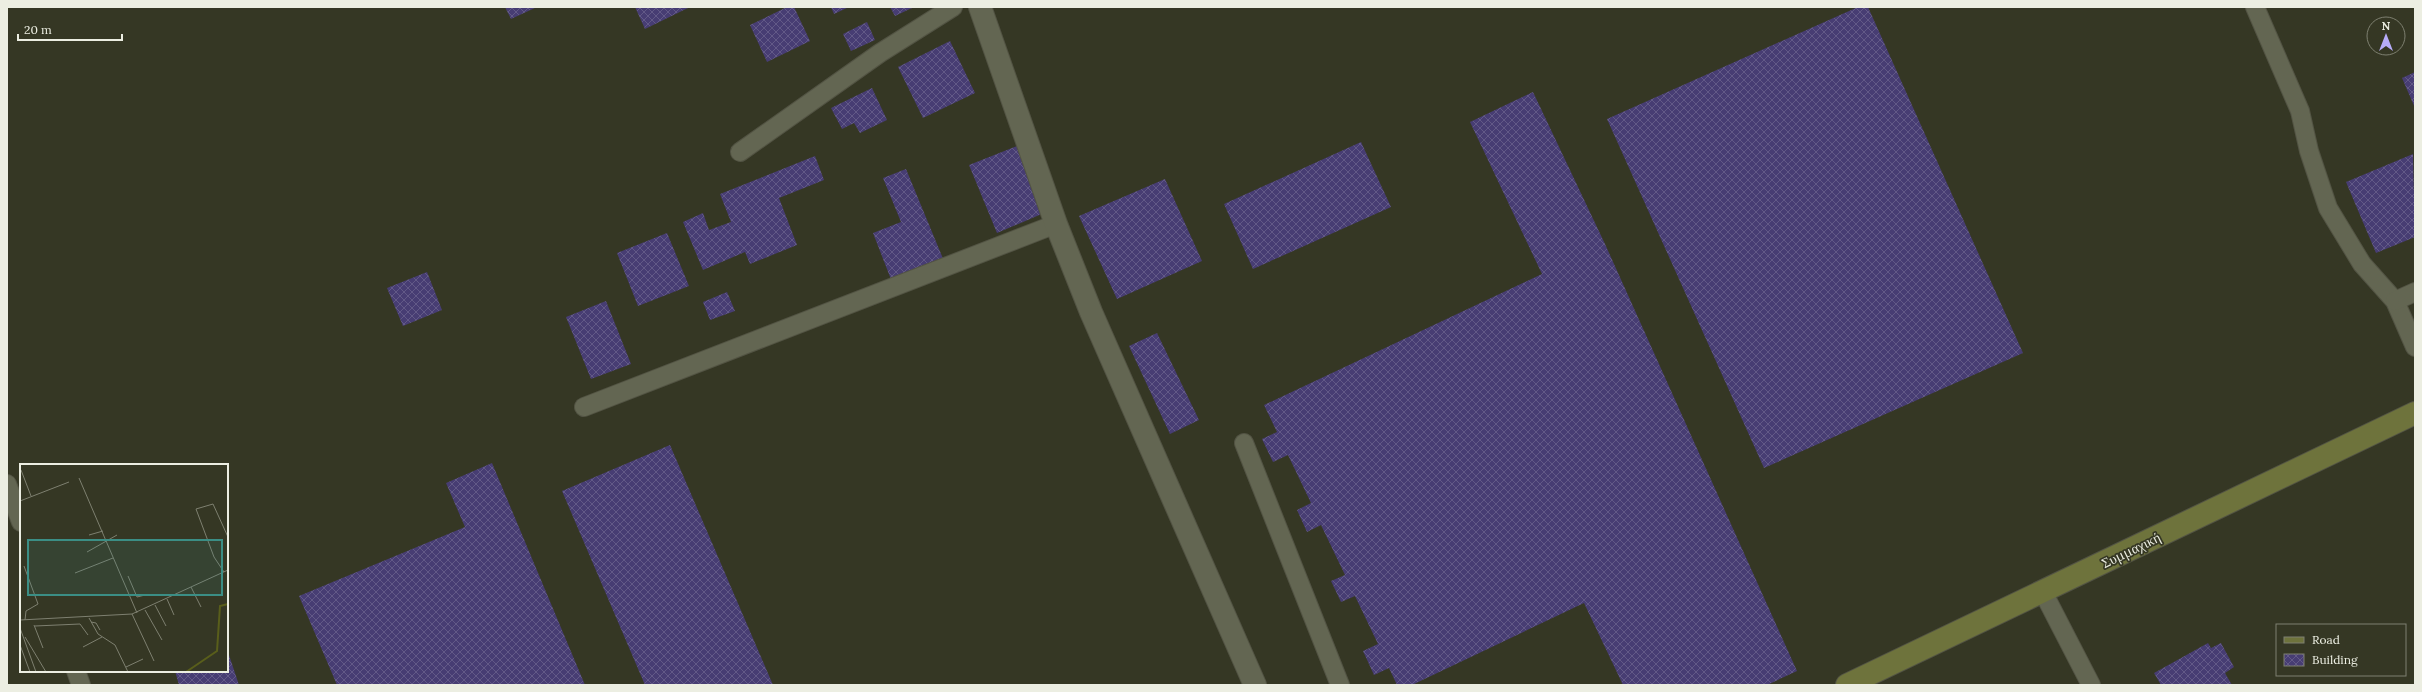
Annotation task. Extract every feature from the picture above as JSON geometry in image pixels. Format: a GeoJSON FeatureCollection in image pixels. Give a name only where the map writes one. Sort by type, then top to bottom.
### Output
{"type":"FeatureCollection","features":[{"type":"Feature","properties":{"kind":"street"},"geometry":{"type":"LineString","coordinates":[[980,7],[1056,224],[1091,312],[1256,685]]}},
{"type":"Feature","properties":{"kind":"street","name":"Συμμαχική"},"geometry":{"type":"LineString","coordinates":[[1847,685],[2415,413]]}},
{"type":"Feature","properties":{"kind":"lane"},"geometry":{"type":"LineString","coordinates":[[740,152],[880,54],[953,7]]}},
{"type":"Feature","properties":{"kind":"lane"},"geometry":{"type":"LineString","coordinates":[[2255,7],[2300,111],[2309,151],[2328,208],[2362,264],[2395,301],[2415,347]]}},
{"type":"Feature","properties":{"kind":"lane"},"geometry":{"type":"LineString","coordinates":[[584,407],[1056,224]]}},
{"type":"Feature","properties":{"kind":"lane"},"geometry":{"type":"LineString","coordinates":[[2395,301],[2415,292]]}},
{"type":"Feature","properties":{"kind":"lane"},"geometry":{"type":"LineString","coordinates":[[1244,443],[1340,685]]}},
{"type":"Feature","properties":{"kind":"lane"},"geometry":{"type":"LineString","coordinates":[[7,484],[20,519]]}},
{"type":"Feature","properties":{"kind":"lane"},"geometry":{"type":"LineString","coordinates":[[2043,592],[2091,685]]}},
{"type":"Feature","properties":{"kind":"lane"},"geometry":{"type":"LineString","coordinates":[[76,672],[81,685]]}},
{"type":"Feature","properties":{"kind":"building"},"geometry":{"type":"Polygon","coordinates":[[[505,7],[537,7],[511,19],[505,7]]]}},
{"type":"Feature","properties":{"kind":"building"},"geometry":{"type":"Polygon","coordinates":[[[635,7],[690,7],[645,29],[635,7]]]}},
{"type":"Feature","properties":{"kind":"building"},"geometry":{"type":"Polygon","coordinates":[[[787,7],[794,7],[810,41],[767,62],[750,25],[787,7]]]}},
{"type":"Feature","properties":{"kind":"building"},"geometry":{"type":"Polygon","coordinates":[[[831,7],[849,7],[834,14],[831,7]]]}},
{"type":"Feature","properties":{"kind":"building"},"geometry":{"type":"Polygon","coordinates":[[[890,7],[912,7],[912,8],[895,16],[890,7]]]}},
{"type":"Feature","properties":{"kind":"building"},"geometry":{"type":"Polygon","coordinates":[[[1858,7],[1868,7],[2023,353],[1764,468],[1607,119],[1858,7]]]}},
{"type":"Feature","properties":{"kind":"building"},"geometry":{"type":"Polygon","coordinates":[[[867,22],[875,40],[851,51],[843,34],[867,22]]]}},
{"type":"Feature","properties":{"kind":"building"},"geometry":{"type":"Polygon","coordinates":[[[950,41],[975,93],[923,118],[898,67],[950,41]]]}},
{"type":"Feature","properties":{"kind":"building"},"geometry":{"type":"Polygon","coordinates":[[[2415,72],[2415,108],[2402,78],[2415,72]]]}},
{"type":"Feature","properties":{"kind":"building"},"geometry":{"type":"Polygon","coordinates":[[[872,88],[887,120],[860,133],[854,123],[842,129],[831,108],[872,88]]]}},
{"type":"Feature","properties":{"kind":"building"},"geometry":{"type":"Polygon","coordinates":[[[1533,92],[1605,244],[1797,671],[1767,685],[1623,685],[1584,603],[1412,685],[1397,685],[1389,668],[1374,675],[1363,651],[1378,644],[1355,596],[1341,602],[1331,581],[1345,575],[1321,525],[1307,532],[1297,510],[1311,503],[1288,455],[1273,462],[1262,439],[1277,432],[1264,405],[1542,274],[1470,122],[1533,92]]]}},
{"type":"Feature","properties":{"kind":"building"},"geometry":{"type":"Polygon","coordinates":[[[1361,142],[1391,207],[1253,269],[1224,204],[1361,142]]]}},
{"type":"Feature","properties":{"kind":"building"},"geometry":{"type":"Polygon","coordinates":[[[1017,146],[1044,213],[997,233],[969,165],[1017,146]]]}},
{"type":"Feature","properties":{"kind":"building"},"geometry":{"type":"Polygon","coordinates":[[[2413,154],[2415,237],[2376,253],[2346,182],[2413,154]]]}},
{"type":"Feature","properties":{"kind":"building"},"geometry":{"type":"Polygon","coordinates":[[[815,156],[824,180],[779,198],[797,245],[750,264],[745,252],[703,270],[683,222],[703,213],[709,230],[731,222],[720,194],[815,156]]]}},
{"type":"Feature","properties":{"kind":"building"},"geometry":{"type":"Polygon","coordinates":[[[906,169],[944,261],[892,282],[873,233],[901,222],[883,178],[906,169]]]}},
{"type":"Feature","properties":{"kind":"building"},"geometry":{"type":"Polygon","coordinates":[[[1165,179],[1202,261],[1117,299],[1079,216],[1165,179]]]}},
{"type":"Feature","properties":{"kind":"building"},"geometry":{"type":"Polygon","coordinates":[[[667,233],[689,286],[638,306],[617,253],[667,233]]]}},
{"type":"Feature","properties":{"kind":"building"},"geometry":{"type":"Polygon","coordinates":[[[427,272],[442,310],[403,326],[387,288],[427,272]]]}},
{"type":"Feature","properties":{"kind":"building"},"geometry":{"type":"Polygon","coordinates":[[[727,292],[735,311],[710,320],[703,302],[727,292]]]}},
{"type":"Feature","properties":{"kind":"building"},"geometry":{"type":"Polygon","coordinates":[[[606,301],[631,364],[591,379],[566,317],[606,301]]]}},
{"type":"Feature","properties":{"kind":"building"},"geometry":{"type":"Polygon","coordinates":[[[1157,333],[1199,420],[1170,434],[1129,346],[1157,333]]]}},
{"type":"Feature","properties":{"kind":"building"},"geometry":{"type":"Polygon","coordinates":[[[670,445],[773,685],[645,685],[562,491],[670,445]]]}},
{"type":"Feature","properties":{"kind":"building"},"geometry":{"type":"Polygon","coordinates":[[[492,463],[585,685],[337,685],[299,596],[465,527],[446,483],[492,463]]]}},
{"type":"Feature","properties":{"kind":"building"},"geometry":{"type":"Polygon","coordinates":[[[2208,643],[2211,648],[2221,643],[2234,667],[2225,673],[2232,685],[2161,685],[2154,673],[2208,643]]]}},
{"type":"Feature","properties":{"kind":"building"},"geometry":{"type":"Polygon","coordinates":[[[228,652],[239,685],[179,685],[175,672],[228,672],[228,652]]]}}]}
